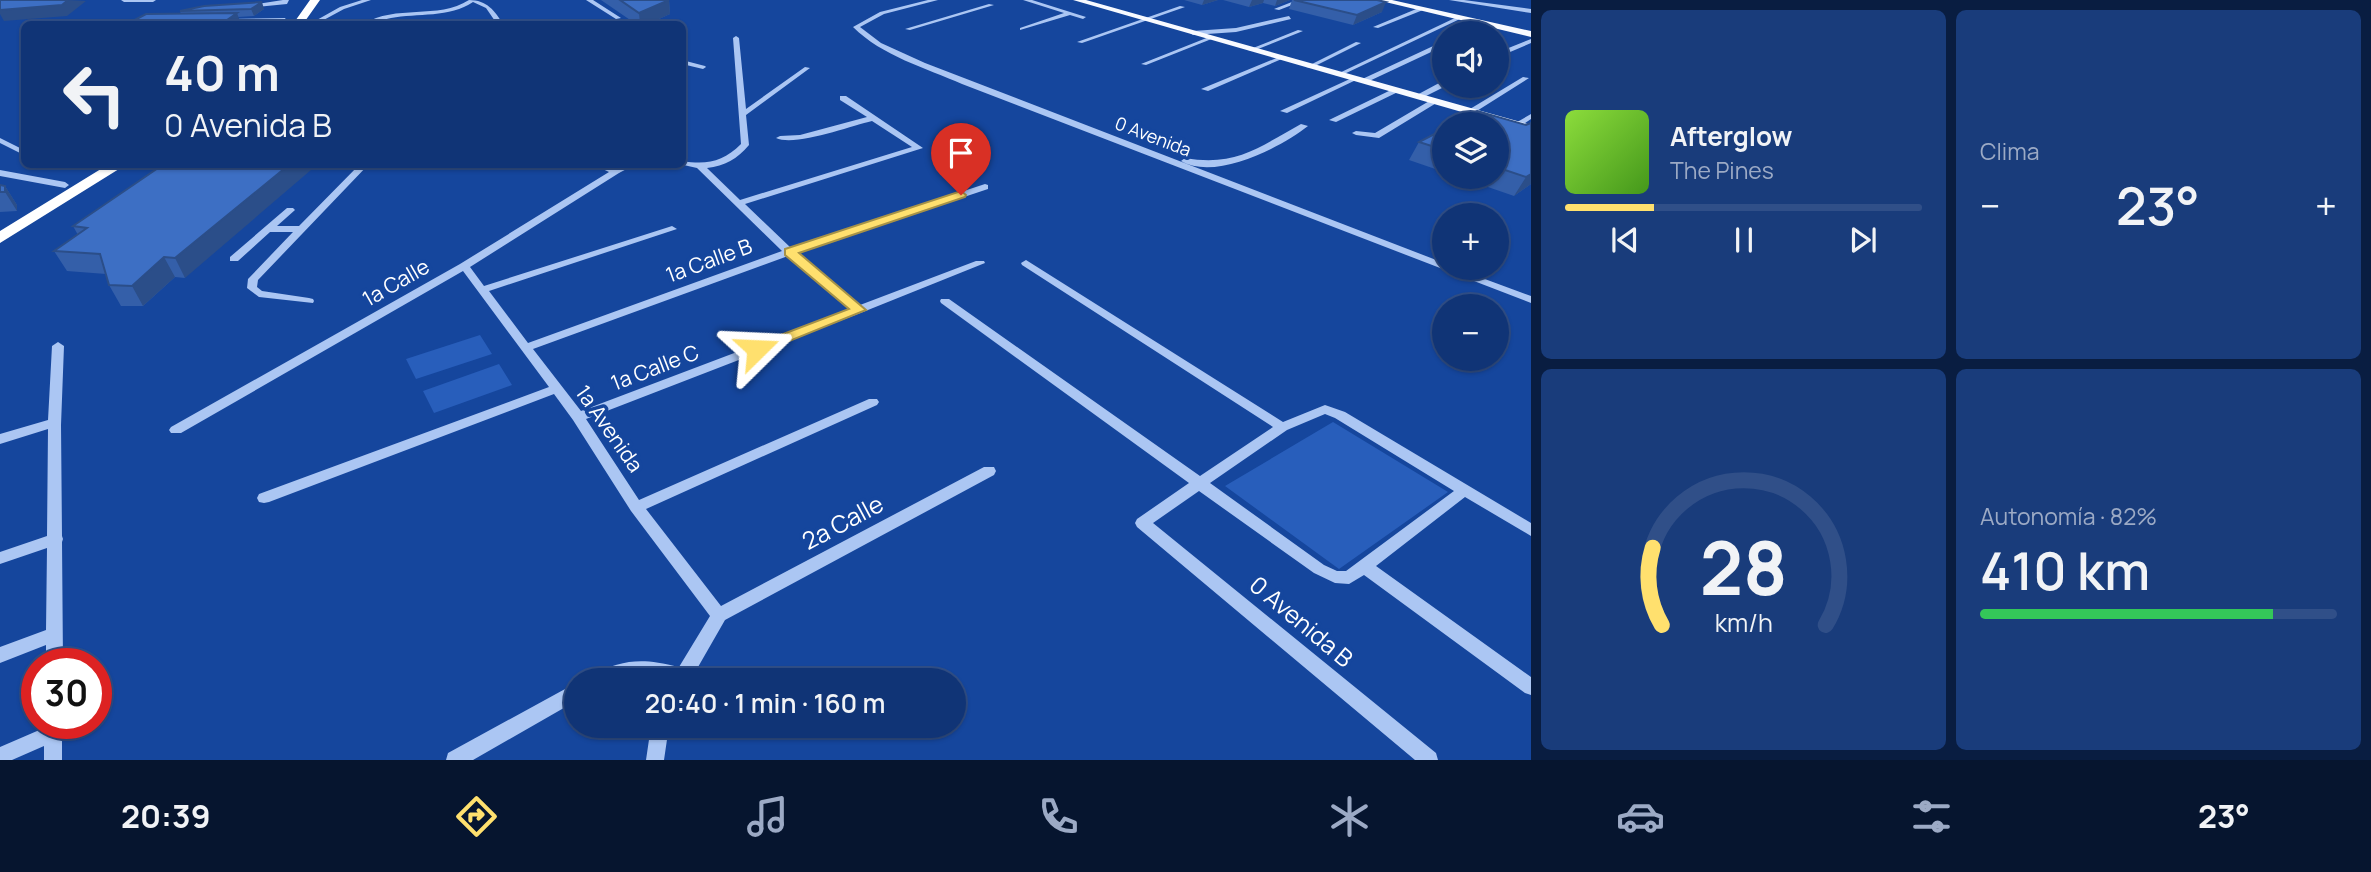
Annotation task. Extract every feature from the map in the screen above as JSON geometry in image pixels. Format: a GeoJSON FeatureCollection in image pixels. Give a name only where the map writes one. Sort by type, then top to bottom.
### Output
{"type":"FeatureCollection","features":[{"type":"Feature","properties":{"kind":"highway"},"geometry":{"type":"LineString","coordinates":[[302,19],[315,0]]}},
{"type":"Feature","properties":{"kind":"highway"},"geometry":{"type":"LineString","coordinates":[[317,21],[331,0]]}},
{"type":"Feature","properties":{"kind":"highway"},"geometry":{"type":"LineString","coordinates":[[0,224],[89,168]]}},
{"type":"Feature","properties":{"kind":"highway"},"geometry":{"type":"LineString","coordinates":[[0,238],[114,168]]}},
{"type":"Feature","properties":{"kind":"main road"},"geometry":{"type":"LineString","coordinates":[[1081,0],[1463,112]]}},
{"type":"Feature","properties":{"kind":"main road"},"geometry":{"type":"LineString","coordinates":[[1382,2],[1472,21]]}},
{"type":"Feature","properties":{"kind":"main road"},"geometry":{"type":"LineString","coordinates":[[1509,29],[1531,34]]}},
{"type":"Feature","properties":{"kind":"main road"},"geometry":{"type":"LineString","coordinates":[[1509,123],[1531,129]]}},
{"type":"Feature","properties":{"kind":"street"},"geometry":{"type":"LineString","coordinates":[[124,0],[153,0]]}},
{"type":"Feature","properties":{"kind":"street"},"geometry":{"type":"LineString","coordinates":[[319,21],[342,8],[368,0]]}},
{"type":"Feature","properties":{"kind":"street"},"geometry":{"type":"LineString","coordinates":[[376,21],[474,0],[488,7],[498,21]]}},
{"type":"Feature","properties":{"kind":"street"},"geometry":{"type":"LineString","coordinates":[[589,0],[618,18]]}},
{"type":"Feature","properties":{"kind":"street","name":"0 Avenida"},"geometry":{"type":"LineString","coordinates":[[935,0],[882,13],[856,27],[863,35],[888,48],[965,82],[1432,262]]}},
{"type":"Feature","properties":{"kind":"street"},"geometry":{"type":"LineString","coordinates":[[908,29],[991,5],[979,0]]}},
{"type":"Feature","properties":{"kind":"street"},"geometry":{"type":"LineString","coordinates":[[1026,0],[1083,17]]}},
{"type":"Feature","properties":{"kind":"street"},"geometry":{"type":"LineString","coordinates":[[1277,9],[1302,0]]}},
{"type":"Feature","properties":{"kind":"street"},"geometry":{"type":"LineString","coordinates":[[1455,0],[1531,11]]}},
{"type":"Feature","properties":{"kind":"street"},"geometry":{"type":"LineString","coordinates":[[1505,0],[1531,4]]}},
{"type":"Feature","properties":{"kind":"street"},"geometry":{"type":"LineString","coordinates":[[286,1],[280,14],[302,19]]}},
{"type":"Feature","properties":{"kind":"street"},"geometry":{"type":"LineString","coordinates":[[235,7],[286,1]]}},
{"type":"Feature","properties":{"kind":"street"},"geometry":{"type":"LineString","coordinates":[[1080,42],[1182,7]]}},
{"type":"Feature","properties":{"kind":"street"},"geometry":{"type":"LineString","coordinates":[[1376,27],[1421,9]]}},
{"type":"Feature","properties":{"kind":"street"},"geometry":{"type":"LineString","coordinates":[[426,12],[430,21]]}},
{"type":"Feature","properties":{"kind":"street"},"geometry":{"type":"LineString","coordinates":[[1022,29],[1070,13]]}},
{"type":"Feature","properties":{"kind":"street"},"geometry":{"type":"LineString","coordinates":[[1193,33],[1236,30],[1289,18]]}},
{"type":"Feature","properties":{"kind":"street"},"geometry":{"type":"LineString","coordinates":[[1338,75],[1459,18]]}},
{"type":"Feature","properties":{"kind":"street"},"geometry":{"type":"LineString","coordinates":[[248,21],[302,19]]}},
{"type":"Feature","properties":{"kind":"street"},"geometry":{"type":"LineString","coordinates":[[1251,50],[1300,31]]}},
{"type":"Feature","properties":{"kind":"street"},"geometry":{"type":"LineString","coordinates":[[686,164],[701,167],[725,163],[745,145],[736,38]]}},
{"type":"Feature","properties":{"kind":"street"},"geometry":{"type":"LineString","coordinates":[[1144,64],[1210,38]]}},
{"type":"Feature","properties":{"kind":"street"},"geometry":{"type":"LineString","coordinates":[[1509,50],[1531,41]]}},
{"type":"Feature","properties":{"kind":"street"},"geometry":{"type":"LineString","coordinates":[[1309,67],[1358,43]]}},
{"type":"Feature","properties":{"kind":"street"},"geometry":{"type":"LineString","coordinates":[[1284,111],[1432,48]]}},
{"type":"Feature","properties":{"kind":"street"},"geometry":{"type":"LineString","coordinates":[[1205,89],[1281,58]]}},
{"type":"Feature","properties":{"kind":"street"},"geometry":{"type":"LineString","coordinates":[[686,63],[703,67]]}},
{"type":"Feature","properties":{"kind":"street"},"geometry":{"type":"LineString","coordinates":[[743,114],[807,68]]}},
{"type":"Feature","properties":{"kind":"street"},"geometry":{"type":"LineString","coordinates":[[1476,112],[1525,78]]}},
{"type":"Feature","properties":{"kind":"street"},"geometry":{"type":"LineString","coordinates":[[1417,97],[1432,90]]}},
{"type":"Feature","properties":{"kind":"street"},"geometry":{"type":"LineString","coordinates":[[1333,120],[1396,91]]}},
{"type":"Feature","properties":{"kind":"street"},"geometry":{"type":"LineString","coordinates":[[843,98],[919,148]]}},
{"type":"Feature","properties":{"kind":"street"},"geometry":{"type":"LineString","coordinates":[[1356,133],[1376,136],[1434,102]]}},
{"type":"Feature","properties":{"kind":"street"},"geometry":{"type":"LineString","coordinates":[[1516,125],[1531,116]]}},
{"type":"Feature","properties":{"kind":"street"},"geometry":{"type":"LineString","coordinates":[[780,138],[800,137],[873,118]]}},
{"type":"Feature","properties":{"kind":"street"},"geometry":{"type":"LineString","coordinates":[[1154,156],[1216,166],[1232,164],[1304,126]]}},
{"type":"Feature","properties":{"kind":"street"},"geometry":{"type":"LineString","coordinates":[[0,140],[21,151]]}},
{"type":"Feature","properties":{"kind":"street"},"geometry":{"type":"LineString","coordinates":[[740,203],[919,148]]}},
{"type":"Feature","properties":{"kind":"street"},"geometry":{"type":"LineString","coordinates":[[701,167],[789,252],[859,310]]}},
{"type":"Feature","properties":{"kind":"street"},"geometry":{"type":"LineString","coordinates":[[309,301],[259,294],[252,288],[253,279],[362,168]]}},
{"type":"Feature","properties":{"kind":"street"},"geometry":{"type":"LineString","coordinates":[[607,168],[616,171]]}},
{"type":"Feature","properties":{"kind":"street","name":"1a Calle"},"geometry":{"type":"LineString","coordinates":[[176,430],[464,266],[623,168]]}},
{"type":"Feature","properties":{"kind":"street"},"geometry":{"type":"LineString","coordinates":[[0,173],[65,185]]}},
{"type":"Feature","properties":{"kind":"street","name":"1a Calle B"},"geometry":{"type":"LineString","coordinates":[[526,348],[789,252],[985,187]]}},
{"type":"Feature","properties":{"kind":"street"},"geometry":{"type":"LineString","coordinates":[[234,259],[290,210]]}},
{"type":"Feature","properties":{"kind":"street"},"geometry":{"type":"LineString","coordinates":[[268,229],[303,229]]}},
{"type":"Feature","properties":{"kind":"street"},"geometry":{"type":"LineString","coordinates":[[481,290],[672,229]]}},
{"type":"Feature","properties":{"kind":"street","name":"1a Calle C"},"geometry":{"type":"LineString","coordinates":[[578,417],[980,263]]}},
{"type":"Feature","properties":{"kind":"street"},"geometry":{"type":"LineString","coordinates":[[1026,263],[1282,427]]}},
{"type":"Feature","properties":{"kind":"street","name":"1a Avenida"},"geometry":{"type":"LineString","coordinates":[[464,266],[578,417],[636,507],[719,615]]}},
{"type":"Feature","properties":{"kind":"street","name":"0 Avenida"},"geometry":{"type":"LineString","coordinates":[[1479,280],[1531,300]]}},
{"type":"Feature","properties":{"kind":"street"},"geometry":{"type":"LineString","coordinates":[[945,301],[1199,485],[1319,569],[1335,577],[1349,578],[1465,490]]}},
{"type":"Feature","properties":{"kind":"street"},"geometry":{"type":"LineString","coordinates":[[55,648],[56,539],[53,423],[58,345]]}},
{"type":"Feature","properties":{"kind":"street"},"geometry":{"type":"LineString","coordinates":[[264,498],[556,389]]}},
{"type":"Feature","properties":{"kind":"street"},"geometry":{"type":"LineString","coordinates":[[636,507],[873,402]]}},
{"type":"Feature","properties":{"kind":"street"},"geometry":{"type":"LineString","coordinates":[[1199,485],[1282,427],[1325,410],[1340,415],[1531,530]]}},
{"type":"Feature","properties":{"kind":"street"},"geometry":{"type":"LineString","coordinates":[[0,439],[53,423]]}},
{"type":"Feature","properties":{"kind":"street","name":"2a Calle"},"geometry":{"type":"LineString","coordinates":[[719,615],[989,471]]}},
{"type":"Feature","properties":{"kind":"street","name":"0 Avenida B"},"geometry":{"type":"LineString","coordinates":[[1199,485],[1142,523],[1429,760]]}},
{"type":"Feature","properties":{"kind":"street"},"geometry":{"type":"LineString","coordinates":[[0,558],[56,539]]}},
{"type":"Feature","properties":{"kind":"street"},"geometry":{"type":"LineString","coordinates":[[1365,567],[1531,687]]}},
{"type":"Feature","properties":{"kind":"street"},"geometry":{"type":"LineString","coordinates":[[688,668],[719,615]]}},
{"type":"Feature","properties":{"kind":"street"},"geometry":{"type":"LineString","coordinates":[[0,655],[55,634]]}},
{"type":"Feature","properties":{"kind":"street"},"geometry":{"type":"LineString","coordinates":[[631,668],[650,668]]}},
{"type":"Feature","properties":{"kind":"street"},"geometry":{"type":"LineString","coordinates":[[455,760],[564,698]]}},
{"type":"Feature","properties":{"kind":"street"},"geometry":{"type":"LineString","coordinates":[[655,760],[658,738]]}},
{"type":"Feature","properties":{"kind":"street"},"geometry":{"type":"LineString","coordinates":[[0,757],[33,739]]}},
{"type":"Feature","properties":{"kind":"street"},"geometry":{"type":"LineString","coordinates":[[53,739],[53,760]]}},
{"type":"Feature","properties":{"kind":"shaded area"},"geometry":{"type":"Polygon","coordinates":[[[480,335],[492,354],[416,379],[406,359],[480,335]]]}},
{"type":"Feature","properties":{"kind":"shaded area"},"geometry":{"type":"Polygon","coordinates":[[[499,364],[512,385],[434,413],[423,391],[499,364]]]}},
{"type":"Feature","properties":{"kind":"shaded area"},"geometry":{"type":"Polygon","coordinates":[[[1333,422],[1448,492],[1339,569],[1225,486],[1333,422]]]}},
{"type":"Feature","properties":{"kind":"building"},"geometry":{"type":"Polygon","coordinates":[[[0,0],[68,0],[62,5],[0,10],[0,0]]]}},
{"type":"Feature","properties":{"kind":"building"},"geometry":{"type":"Polygon","coordinates":[[[620,0],[669,0],[639,13],[620,0]]]}},
{"type":"Feature","properties":{"kind":"building"},"geometry":{"type":"Polygon","coordinates":[[[1294,0],[1377,0],[1386,2],[1357,15],[1294,0]]]}},
{"type":"Feature","properties":{"kind":"building"},"geometry":{"type":"Polygon","coordinates":[[[262,2],[251,9],[180,11],[204,6],[262,2]]]}},
{"type":"Feature","properties":{"kind":"building"},"geometry":{"type":"Polygon","coordinates":[[[237,13],[222,21],[133,21],[146,14],[237,13]]]}},
{"type":"Feature","properties":{"kind":"building"},"geometry":{"type":"Polygon","coordinates":[[[1509,120],[1526,125],[1531,123],[1531,174],[1526,177],[1509,171],[1509,120]]]}},
{"type":"Feature","properties":{"kind":"building"},"geometry":{"type":"Polygon","coordinates":[[[1432,135],[1432,146],[1419,142],[1432,135]]]}},
{"type":"Feature","properties":{"kind":"building"},"geometry":{"type":"Polygon","coordinates":[[[158,168],[285,168],[175,258],[164,257],[132,286],[109,285],[100,254],[54,251],[87,228],[73,226],[158,168]]]}},
{"type":"Feature","properties":{"kind":"building"},"geometry":{"type":"Polygon","coordinates":[[[0,185],[5,186],[5,192],[0,192],[0,185]]]}},
{"type":"Feature","properties":{"kind":"route"},"geometry":{"type":"LineString","coordinates":[[757,349],[859,310],[789,252],[961,195]]}}]}
